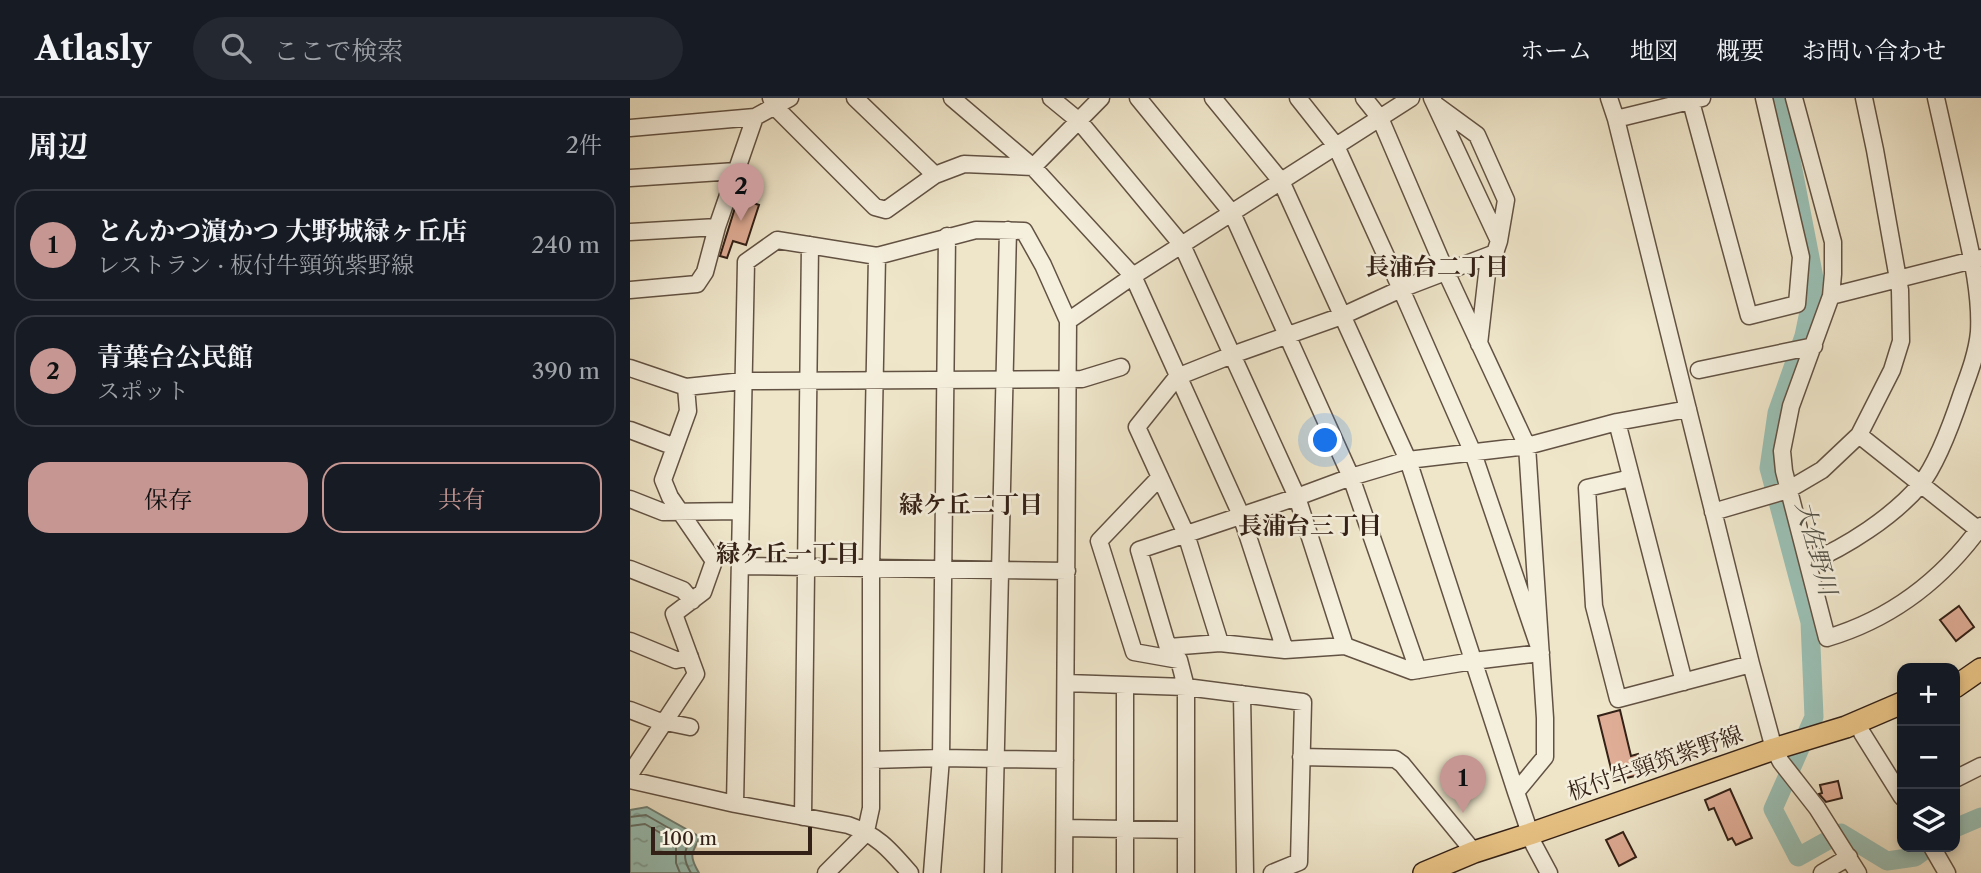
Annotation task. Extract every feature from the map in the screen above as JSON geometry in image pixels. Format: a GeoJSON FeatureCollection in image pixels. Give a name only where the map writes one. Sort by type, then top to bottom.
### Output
{"type":"FeatureCollection","features":[{"type":"Feature","properties":{"kind":"main road"},"geometry":{"type":"LineString","coordinates":[[1960,670],[1981,656]]}},
{"type":"Feature","properties":{"kind":"main road"},"geometry":{"type":"LineString","coordinates":[[1960,684],[1981,670]]}},
{"type":"Feature","properties":{"kind":"main road","name":"板付牛頸筑紫野線"},"geometry":{"type":"LineString","coordinates":[[1458,873],[1532,840],[1778,755],[1897,705]]}},
{"type":"Feature","properties":{"kind":"main road","name":"板付牛頸筑紫野線"},"geometry":{"type":"LineString","coordinates":[[1778,755],[1862,733],[1897,717]]}},
{"type":"Feature","properties":{"kind":"main road","name":"板付牛頸筑紫野線"},"geometry":{"type":"LineString","coordinates":[[1424,873],[1475,852],[1532,840]]}},
{"type":"Feature","properties":{"kind":"street"},"geometry":{"type":"LineString","coordinates":[[630,290],[697,284],[705,272],[717,227],[755,117],[773,102],[790,98]]}},
{"type":"Feature","properties":{"kind":"street"},"geometry":{"type":"LineString","coordinates":[[855,98],[935,175]]}},
{"type":"Feature","properties":{"kind":"street"},"geometry":{"type":"LineString","coordinates":[[952,98],[1033,167],[1132,276],[1241,515],[1285,650]]}},
{"type":"Feature","properties":{"kind":"street"},"geometry":{"type":"LineString","coordinates":[[1051,98],[1079,121],[1182,244],[1297,497],[1345,646]]}},
{"type":"Feature","properties":{"kind":"street"},"geometry":{"type":"LineString","coordinates":[[773,102],[875,207],[886,210],[935,175],[964,163],[1033,167],[1101,98]]}},
{"type":"Feature","properties":{"kind":"street"},"geometry":{"type":"LineString","coordinates":[[1138,98],[1232,213],[1352,477],[1418,670]]}},
{"type":"Feature","properties":{"kind":"street"},"geometry":{"type":"LineString","coordinates":[[1213,98],[1282,181],[1408,460],[1532,840],[1549,873]]}},
{"type":"Feature","properties":{"kind":"street"},"geometry":{"type":"LineString","coordinates":[[1298,98],[1336,146],[1473,453],[1541,653]]}},
{"type":"Feature","properties":{"kind":"street"},"geometry":{"type":"LineString","coordinates":[[1364,98],[1380,118],[1446,272],[1527,446],[1545,718],[1545,757],[1516,792]]}},
{"type":"Feature","properties":{"kind":"street"},"geometry":{"type":"LineString","coordinates":[[1068,321],[1132,276],[1411,98]]}},
{"type":"Feature","properties":{"kind":"street"},"geometry":{"type":"LineString","coordinates":[[1609,98],[1751,664],[1778,755],[1817,808],[1858,873]]}},
{"type":"Feature","properties":{"kind":"street"},"geometry":{"type":"LineString","coordinates":[[1616,119],[1694,99],[1749,317],[1797,304],[1800,275],[1801,257],[1764,98]]}},
{"type":"Feature","properties":{"kind":"street"},"geometry":{"type":"LineString","coordinates":[[1794,98],[1833,242],[1831,296],[1791,406],[1782,451],[1788,490],[1827,638],[1872,622],[1921,590],[1942,573],[1980,530],[1859,436]]}},
{"type":"Feature","properties":{"kind":"street"},"geometry":{"type":"LineString","coordinates":[[1713,512],[1788,490],[1822,470],[1859,436],[1892,370],[1901,341],[1902,317],[1898,279],[1864,98]]}},
{"type":"Feature","properties":{"kind":"street"},"geometry":{"type":"LineString","coordinates":[[1808,563],[1857,537],[1921,484],[1955,413],[1973,359],[1979,332],[1977,259],[1936,98]]}},
{"type":"Feature","properties":{"kind":"street"},"geometry":{"type":"LineString","coordinates":[[1433,101],[1499,241]]}},
{"type":"Feature","properties":{"kind":"street"},"geometry":{"type":"LineString","coordinates":[[1220,643],[1186,534],[1137,427],[1177,377],[1342,316],[1401,289],[1495,253],[1506,200],[1477,135],[1433,101]]}},
{"type":"Feature","properties":{"kind":"street"},"geometry":{"type":"LineString","coordinates":[[630,128],[755,117]]}},
{"type":"Feature","properties":{"kind":"street"},"geometry":{"type":"LineString","coordinates":[[630,178],[736,171]]}},
{"type":"Feature","properties":{"kind":"street"},"geometry":{"type":"LineString","coordinates":[[630,232],[717,227]]}},
{"type":"Feature","properties":{"kind":"street"},"geometry":{"type":"LineString","coordinates":[[735,804],[746,262],[777,240],[877,256],[976,230],[1024,231],[1068,321],[1064,873]]}},
{"type":"Feature","properties":{"kind":"street"},"geometry":{"type":"LineString","coordinates":[[993,873],[1008,230]]}},
{"type":"Feature","properties":{"kind":"street"},"geometry":{"type":"LineString","coordinates":[[932,873],[941,758],[947,236]]}},
{"type":"Feature","properties":{"kind":"street"},"geometry":{"type":"LineString","coordinates":[[803,817],[810,244]]}},
{"type":"Feature","properties":{"kind":"street"},"geometry":{"type":"LineString","coordinates":[[831,872],[866,831],[871,808],[871,568],[877,256]]}},
{"type":"Feature","properties":{"kind":"street"},"geometry":{"type":"LineString","coordinates":[[1479,344],[1489,256]]}},
{"type":"Feature","properties":{"kind":"street"},"geometry":{"type":"LineString","coordinates":[[1831,296],[1977,259]]}},
{"type":"Feature","properties":{"kind":"street"},"geometry":{"type":"LineString","coordinates":[[1699,370],[1814,346]]}},
{"type":"Feature","properties":{"kind":"street"},"geometry":{"type":"LineString","coordinates":[[630,368],[686,387],[743,381],[1082,379],[1121,367]]}},
{"type":"Feature","properties":{"kind":"street"},"geometry":{"type":"LineString","coordinates":[[630,774],[696,674],[674,614],[703,592],[714,561],[670,497],[663,480],[688,411],[686,387]]}},
{"type":"Feature","properties":{"kind":"street"},"geometry":{"type":"LineString","coordinates":[[1186,873],[1186,687],[1179,660],[1170,653],[1139,550],[1408,460],[1527,446],[1617,422],[1688,409]]}},
{"type":"Feature","properties":{"kind":"street"},"geometry":{"type":"LineString","coordinates":[[1617,422],[1684,682]]}},
{"type":"Feature","properties":{"kind":"street"},"geometry":{"type":"LineString","coordinates":[[630,430],[675,447]]}},
{"type":"Feature","properties":{"kind":"street"},"geometry":{"type":"LineString","coordinates":[[1160,477],[1099,541],[1134,652],[1170,653],[1220,643],[1285,650],[1345,646],[1412,671],[1541,653]]}},
{"type":"Feature","properties":{"kind":"street"},"geometry":{"type":"LineString","coordinates":[[1631,478],[1587,488],[1594,606],[1618,699],[1751,664]]}},
{"type":"Feature","properties":{"kind":"street"},"geometry":{"type":"LineString","coordinates":[[630,499],[663,512],[741,511]]}},
{"type":"Feature","properties":{"kind":"street"},"geometry":{"type":"LineString","coordinates":[[740,566],[1067,571]]}},
{"type":"Feature","properties":{"kind":"street"},"geometry":{"type":"LineString","coordinates":[[630,569],[683,590],[692,601]]}},
{"type":"Feature","properties":{"kind":"street"},"geometry":{"type":"LineString","coordinates":[[630,641],[676,660],[690,657]]}},
{"type":"Feature","properties":{"kind":"street"},"geometry":{"type":"LineString","coordinates":[[1066,683],[1186,687],[1303,702],[1299,862],[1272,873]]}},
{"type":"Feature","properties":{"kind":"street"},"geometry":{"type":"LineString","coordinates":[[1125,685],[1125,873]]}},
{"type":"Feature","properties":{"kind":"street"},"geometry":{"type":"LineString","coordinates":[[1242,694],[1245,873]]}},
{"type":"Feature","properties":{"kind":"street"},"geometry":{"type":"LineString","coordinates":[[630,710],[656,720],[690,727]]}},
{"type":"Feature","properties":{"kind":"street"},"geometry":{"type":"LineString","coordinates":[[1862,733],[1897,789]]}},
{"type":"Feature","properties":{"kind":"street"},"geometry":{"type":"LineString","coordinates":[[1301,757],[1395,759],[1475,852]]}},
{"type":"Feature","properties":{"kind":"street"},"geometry":{"type":"LineString","coordinates":[[871,760],[1065,760]]}},
{"type":"Feature","properties":{"kind":"street"},"geometry":{"type":"LineString","coordinates":[[1960,776],[1981,766]]}},
{"type":"Feature","properties":{"kind":"street"},"geometry":{"type":"LineString","coordinates":[[630,780],[735,804],[848,825],[866,831],[885,845],[909,873]]}},
{"type":"Feature","properties":{"kind":"street"},"geometry":{"type":"LineString","coordinates":[[1065,828],[1186,831]]}},
{"type":"Feature","properties":{"kind":"street"},"geometry":{"type":"LineString","coordinates":[[1935,852],[1947,873]]}},
{"type":"Feature","properties":{"kind":"street"},"geometry":{"type":"LineString","coordinates":[[1822,873],[1847,854]]}},
{"type":"Feature","properties":{"kind":"water"},"geometry":{"type":"Polygon","coordinates":[[[647,807],[700,837],[692,855],[699,873],[630,873],[630,810],[647,807]]]}},
{"type":"Feature","properties":{"kind":"building"},"geometry":{"type":"Polygon","coordinates":[[[738,198],[759,205],[746,245],[733,241],[727,258],[720,256],[738,198]]]}},
{"type":"Feature","properties":{"kind":"building"},"geometry":{"type":"Polygon","coordinates":[[[1959,606],[1974,627],[1956,641],[1940,620],[1959,606]]]}},
{"type":"Feature","properties":{"kind":"building"},"geometry":{"type":"Polygon","coordinates":[[[1620,710],[1631,756],[1638,754],[1643,774],[1614,781],[1598,716],[1620,710]]]}},
{"type":"Feature","properties":{"kind":"building"},"geometry":{"type":"Polygon","coordinates":[[[1838,781],[1842,798],[1826,802],[1819,794],[1822,793],[1820,785],[1838,781]]]}},
{"type":"Feature","properties":{"kind":"building"},"geometry":{"type":"Polygon","coordinates":[[[1730,789],[1752,838],[1736,845],[1732,838],[1728,840],[1714,808],[1709,810],[1705,800],[1730,789]]]}},
{"type":"Feature","properties":{"kind":"building"},"geometry":{"type":"Polygon","coordinates":[[[1623,832],[1636,857],[1619,866],[1606,840],[1623,832]]]}},
{"type":"Feature","properties":{"kind":"waterway","name":"大佐野川"},"geometry":{"type":"LineString","coordinates":[[1779,98],[1815,283],[1804,336],[1777,413],[1769,468],[1810,622],[1814,717],[1773,809],[1798,857],[1841,833],[1887,861],[1915,857],[1922,852]]}},
{"type":"Feature","properties":{"kind":"waterway","name":"大佐野川"},"geometry":{"type":"LineString","coordinates":[[1960,826],[1981,817]]}},
{"type":"Feature","properties":{"kind":"place","name":"青葉台公民館"},"geometry":{"type":"Point","coordinates":[741,221]}},
{"type":"Feature","properties":{"kind":"place","name":"とんかつ濵かつ 大野城緑ヶ丘店"},"geometry":{"type":"Point","coordinates":[1463,813]}},
{"type":"Feature","properties":{"kind":"district","name":"長浦台二丁目"},"geometry":{"type":"Point","coordinates":[1437,267]}},
{"type":"Feature","properties":{"kind":"district","name":"緑ケ丘二丁目"},"geometry":{"type":"Point","coordinates":[971,505]}},
{"type":"Feature","properties":{"kind":"district","name":"長浦台三丁目"},"geometry":{"type":"Point","coordinates":[1310,526]}},
{"type":"Feature","properties":{"kind":"district","name":"緑ケ丘一丁目"},"geometry":{"type":"Point","coordinates":[788,554]}}]}
